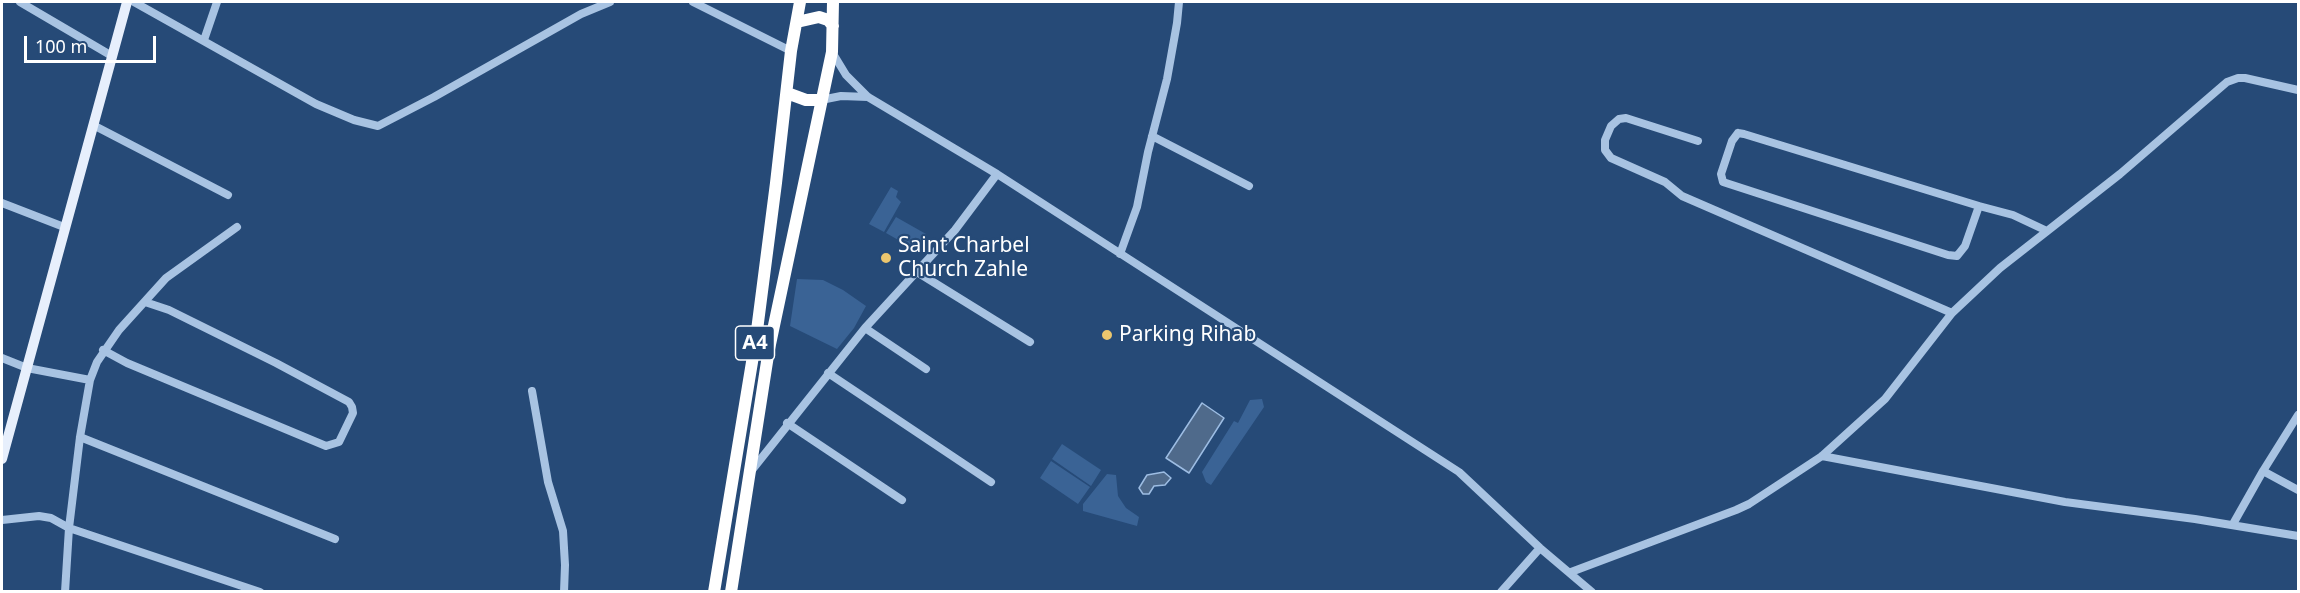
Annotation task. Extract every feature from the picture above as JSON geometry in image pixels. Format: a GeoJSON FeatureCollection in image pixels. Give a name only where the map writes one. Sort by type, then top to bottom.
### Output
{"type":"FeatureCollection","features":[{"type":"Feature","properties":{"kind":"highway","name":"A4"},"geometry":{"type":"LineString","coordinates":[[714,591],[756,338],[787,93],[790,51],[800,2]]}},
{"type":"Feature","properties":{"kind":"highway","name":"A4"},"geometry":{"type":"LineString","coordinates":[[731,591],[771,338],[832,52],[832,2]]}},
{"type":"Feature","properties":{"kind":"highway"},"geometry":{"type":"LineString","coordinates":[[797,22],[819,17],[828,20],[833,26]]}},
{"type":"Feature","properties":{"kind":"highway"},"geometry":{"type":"LineString","coordinates":[[787,93],[806,100],[822,100]]}},
{"type":"Feature","properties":{"kind":"main road"},"geometry":{"type":"LineString","coordinates":[[2,459],[64,227],[128,2]]}},
{"type":"Feature","properties":{"kind":"street"},"geometry":{"type":"LineString","coordinates":[[20,2],[112,56]]}},
{"type":"Feature","properties":{"kind":"street"},"geometry":{"type":"LineString","coordinates":[[134,2],[316,104],[354,120],[378,126],[561,25],[610,2]]}},
{"type":"Feature","properties":{"kind":"street"},"geometry":{"type":"LineString","coordinates":[[204,40],[217,2]]}},
{"type":"Feature","properties":{"kind":"street"},"geometry":{"type":"LineString","coordinates":[[693,2],[790,51]]}},
{"type":"Feature","properties":{"kind":"street"},"geometry":{"type":"LineString","coordinates":[[1120,254],[1137,207],[1167,79],[1179,2]]}},
{"type":"Feature","properties":{"kind":"street"},"geometry":{"type":"LineString","coordinates":[[832,52],[846,75],[868,97],[997,174],[1459,472],[1540,548],[1592,591]]}},
{"type":"Feature","properties":{"kind":"street"},"geometry":{"type":"LineString","coordinates":[[1570,572],[1749,504],[1822,456],[1885,399],[1952,313],[2000,268],[2120,174],[2227,82],[2246,78],[2298,90]]}},
{"type":"Feature","properties":{"kind":"street"},"geometry":{"type":"LineString","coordinates":[[822,100],[841,96],[868,97]]}},
{"type":"Feature","properties":{"kind":"street"},"geometry":{"type":"LineString","coordinates":[[1698,141],[1626,118],[1619,119],[1611,126],[1605,140],[1605,150],[1611,158],[1665,182],[1682,196],[1952,313]]}},
{"type":"Feature","properties":{"kind":"street"},"geometry":{"type":"LineString","coordinates":[[93,125],[228,195]]}},
{"type":"Feature","properties":{"kind":"street"},"geometry":{"type":"LineString","coordinates":[[1979,206],[1961,252],[1957,255],[1948,255],[1723,182],[1721,174],[1732,141],[1738,134],[1744,134],[2013,215],[2047,231]]}},
{"type":"Feature","properties":{"kind":"street"},"geometry":{"type":"LineString","coordinates":[[1152,136],[1249,186]]}},
{"type":"Feature","properties":{"kind":"street"},"geometry":{"type":"LineString","coordinates":[[750,473],[787,423],[865,328],[955,230],[997,174]]}},
{"type":"Feature","properties":{"kind":"street"},"geometry":{"type":"LineString","coordinates":[[2,203],[64,227]]}},
{"type":"Feature","properties":{"kind":"street"},"geometry":{"type":"LineString","coordinates":[[65,591],[69,528],[80,437],[90,380],[103,350],[166,278],[237,227]]}},
{"type":"Feature","properties":{"kind":"street"},"geometry":{"type":"LineString","coordinates":[[916,272],[1030,342]]}},
{"type":"Feature","properties":{"kind":"street"},"geometry":{"type":"LineString","coordinates":[[103,350],[127,363],[326,446],[339,442],[353,413],[349,402],[169,310],[145,302]]}},
{"type":"Feature","properties":{"kind":"street"},"geometry":{"type":"LineString","coordinates":[[865,328],[926,369]]}},
{"type":"Feature","properties":{"kind":"street"},"geometry":{"type":"LineString","coordinates":[[2,358],[27,368],[90,380]]}},
{"type":"Feature","properties":{"kind":"street"},"geometry":{"type":"LineString","coordinates":[[828,373],[991,482]]}},
{"type":"Feature","properties":{"kind":"street"},"geometry":{"type":"LineString","coordinates":[[532,391],[548,482],[562,531],[565,565],[564,591]]}},
{"type":"Feature","properties":{"kind":"street"},"geometry":{"type":"LineString","coordinates":[[2233,524],[2298,415]]}},
{"type":"Feature","properties":{"kind":"street"},"geometry":{"type":"LineString","coordinates":[[787,423],[902,500]]}},
{"type":"Feature","properties":{"kind":"street"},"geometry":{"type":"LineString","coordinates":[[80,437],[335,539]]}},
{"type":"Feature","properties":{"kind":"street"},"geometry":{"type":"LineString","coordinates":[[1822,456],[2065,502],[2233,524],[2298,536]]}},
{"type":"Feature","properties":{"kind":"street"},"geometry":{"type":"LineString","coordinates":[[2263,471],[2298,490]]}},
{"type":"Feature","properties":{"kind":"street"},"geometry":{"type":"LineString","coordinates":[[2,520],[39,516],[51,518],[69,528],[260,591]]}},
{"type":"Feature","properties":{"kind":"street"},"geometry":{"type":"LineString","coordinates":[[1501,591],[1540,548]]}},
{"type":"Feature","properties":{"kind":"shaded area"},"geometry":{"type":"Polygon","coordinates":[[[891,187],[898,191],[896,197],[901,202],[884,232],[869,224],[891,187]]]}},
{"type":"Feature","properties":{"kind":"shaded area"},"geometry":{"type":"Polygon","coordinates":[[[896,217],[926,234],[916,250],[886,233],[896,217]]]}},
{"type":"Feature","properties":{"kind":"shaded area"},"geometry":{"type":"Polygon","coordinates":[[[797,279],[823,280],[866,306],[854,328],[837,349],[790,326],[797,279]]]}},
{"type":"Feature","properties":{"kind":"shaded area"},"geometry":{"type":"Polygon","coordinates":[[[1262,399],[1264,407],[1211,485],[1206,482],[1202,472],[1234,421],[1238,423],[1250,400],[1262,399]]]}},
{"type":"Feature","properties":{"kind":"shaded area"},"geometry":{"type":"Polygon","coordinates":[[[1202,403],[1224,418],[1189,473],[1166,458],[1202,403]]]}},
{"type":"Feature","properties":{"kind":"shaded area"},"geometry":{"type":"Polygon","coordinates":[[[1062,444],[1101,470],[1091,486],[1052,459],[1062,444]]]}},
{"type":"Feature","properties":{"kind":"shaded area"},"geometry":{"type":"Polygon","coordinates":[[[1051,461],[1090,487],[1078,504],[1040,478],[1051,461]]]}},
{"type":"Feature","properties":{"kind":"shaded area"},"geometry":{"type":"Polygon","coordinates":[[[1164,472],[1171,478],[1165,485],[1154,486],[1149,494],[1143,494],[1139,488],[1147,475],[1164,472]]]}},
{"type":"Feature","properties":{"kind":"shaded area"},"geometry":{"type":"Polygon","coordinates":[[[1107,474],[1116,475],[1118,496],[1126,508],[1139,517],[1137,526],[1083,511],[1083,504],[1107,474]]]}},
{"type":"Feature","properties":{"kind":"place","name":"Saint Charbel Church Zahle"},"geometry":{"type":"Point","coordinates":[886,258]}},
{"type":"Feature","properties":{"kind":"place","name":"Parking Rihab"},"geometry":{"type":"Point","coordinates":[1107,335]}}]}
